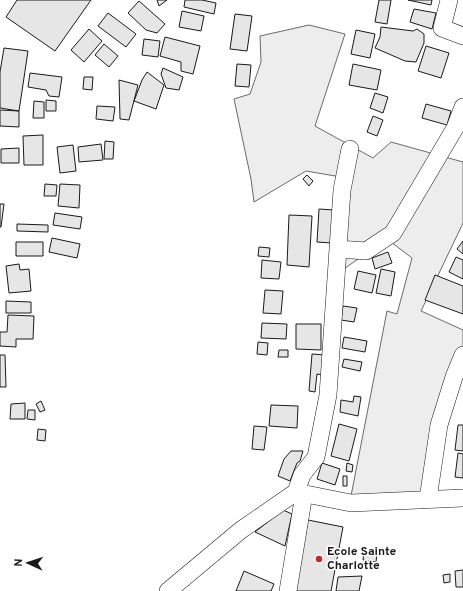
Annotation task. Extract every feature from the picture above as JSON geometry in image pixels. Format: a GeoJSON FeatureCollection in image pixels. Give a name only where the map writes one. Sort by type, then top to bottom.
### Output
{"type":"FeatureCollection","features":[{"type":"Feature","properties":{"kind":"street"},"geometry":{"type":"LineString","coordinates":[[448,0],[442,28],[463,36]]}},
{"type":"Feature","properties":{"kind":"street"},"geometry":{"type":"LineString","coordinates":[[338,250],[366,251],[393,233],[455,128],[463,107]]}},
{"type":"Feature","properties":{"kind":"street"},"geometry":{"type":"LineString","coordinates":[[288,591],[302,475],[316,457],[328,395],[342,190],[350,149]]}},
{"type":"Feature","properties":{"kind":"street"},"geometry":{"type":"LineString","coordinates":[[428,499],[440,425],[454,377],[463,356]]}},
{"type":"Feature","properties":{"kind":"street"},"geometry":{"type":"LineString","coordinates":[[168,591],[241,530],[300,493],[352,503],[463,498]]}},
{"type":"Feature","properties":{"kind":"shaded area"},"geometry":{"type":"Polygon","coordinates":[[[309,25],[345,34],[315,126],[373,158],[391,142],[463,162],[463,223],[421,311],[463,330],[463,348],[425,495],[350,501],[387,311],[397,314],[412,258],[387,239],[338,273],[347,178],[306,171],[254,202],[251,179],[234,99],[250,94],[261,62],[260,36],[309,25]]]}},
{"type":"Feature","properties":{"kind":"building"},"geometry":{"type":"Polygon","coordinates":[[[17,0],[91,0],[55,51],[6,17],[17,0]]]}},
{"type":"Feature","properties":{"kind":"building"},"geometry":{"type":"Polygon","coordinates":[[[157,0],[167,0],[159,6],[157,0]]]}},
{"type":"Feature","properties":{"kind":"building"},"geometry":{"type":"Polygon","coordinates":[[[185,0],[202,0],[216,3],[214,14],[184,7],[185,0]]]}},
{"type":"Feature","properties":{"kind":"building"},"geometry":{"type":"Polygon","coordinates":[[[379,0],[391,0],[387,24],[375,22],[379,0]]]}},
{"type":"Feature","properties":{"kind":"building"},"geometry":{"type":"Polygon","coordinates":[[[408,0],[432,0],[431,5],[408,0]]]}},
{"type":"Feature","properties":{"kind":"building"},"geometry":{"type":"Polygon","coordinates":[[[139,1],[165,24],[157,33],[146,30],[128,13],[139,1]]]}},
{"type":"Feature","properties":{"kind":"building"},"geometry":{"type":"Polygon","coordinates":[[[414,9],[436,13],[432,29],[410,22],[414,9]]]}},
{"type":"Feature","properties":{"kind":"building"},"geometry":{"type":"Polygon","coordinates":[[[182,11],[204,16],[201,31],[179,27],[182,11]]]}},
{"type":"Feature","properties":{"kind":"building"},"geometry":{"type":"Polygon","coordinates":[[[108,13],[136,34],[126,47],[98,26],[108,13]]]}},
{"type":"Feature","properties":{"kind":"building"},"geometry":{"type":"Polygon","coordinates":[[[235,14],[252,16],[247,51],[230,49],[235,14]]]}},
{"type":"Feature","properties":{"kind":"building"},"geometry":{"type":"Polygon","coordinates":[[[381,27],[413,31],[417,29],[424,34],[424,43],[416,62],[405,61],[375,48],[380,37],[381,27]]]}},
{"type":"Feature","properties":{"kind":"building"},"geometry":{"type":"Polygon","coordinates":[[[89,29],[102,41],[84,62],[71,50],[89,29]]]}},
{"type":"Feature","properties":{"kind":"building"},"geometry":{"type":"Polygon","coordinates":[[[356,30],[375,34],[370,58],[351,54],[356,30]]]}},
{"type":"Feature","properties":{"kind":"building"},"geometry":{"type":"Polygon","coordinates":[[[165,37],[200,46],[193,74],[181,71],[181,62],[160,56],[165,37]]]}},
{"type":"Feature","properties":{"kind":"building"},"geometry":{"type":"Polygon","coordinates":[[[144,39],[160,41],[158,57],[142,55],[144,39]]]}},
{"type":"Feature","properties":{"kind":"building"},"geometry":{"type":"Polygon","coordinates":[[[104,44],[118,56],[109,67],[95,55],[104,44]]]}},
{"type":"Feature","properties":{"kind":"building"},"geometry":{"type":"Polygon","coordinates":[[[426,46],[449,53],[441,78],[418,71],[426,46]]]}},
{"type":"Feature","properties":{"kind":"building"},"geometry":{"type":"Polygon","coordinates":[[[4,48],[28,51],[19,111],[0,108],[0,72],[4,48]]]}},
{"type":"Feature","properties":{"kind":"building"},"geometry":{"type":"Polygon","coordinates":[[[237,64],[251,65],[249,87],[235,86],[237,64]]]}},
{"type":"Feature","properties":{"kind":"building"},"geometry":{"type":"Polygon","coordinates":[[[353,64],[381,70],[377,90],[349,85],[353,64]]]}},
{"type":"Feature","properties":{"kind":"building"},"geometry":{"type":"Polygon","coordinates":[[[163,68],[183,77],[179,90],[166,88],[161,74],[163,68]]]}},
{"type":"Feature","properties":{"kind":"building"},"geometry":{"type":"Polygon","coordinates":[[[147,72],[164,85],[156,109],[134,101],[142,80],[147,72]]]}},
{"type":"Feature","properties":{"kind":"building"},"geometry":{"type":"Polygon","coordinates":[[[30,73],[62,77],[59,97],[49,96],[46,90],[28,87],[30,73]]]}},
{"type":"Feature","properties":{"kind":"building"},"geometry":{"type":"Polygon","coordinates":[[[84,77],[93,77],[92,90],[83,89],[84,77]]]}},
{"type":"Feature","properties":{"kind":"building"},"geometry":{"type":"Polygon","coordinates":[[[119,80],[138,85],[129,120],[120,119],[119,80]]]}},
{"type":"Feature","properties":{"kind":"building"},"geometry":{"type":"Polygon","coordinates":[[[375,93],[388,97],[383,113],[370,108],[375,93]]]}},
{"type":"Feature","properties":{"kind":"building"},"geometry":{"type":"Polygon","coordinates":[[[46,100],[56,101],[56,111],[46,111],[46,100]]]}},
{"type":"Feature","properties":{"kind":"building"},"geometry":{"type":"Polygon","coordinates":[[[34,101],[44,102],[44,118],[33,118],[34,101]]]}},
{"type":"Feature","properties":{"kind":"building"},"geometry":{"type":"Polygon","coordinates":[[[426,104],[451,111],[447,125],[422,118],[426,104]]]}},
{"type":"Feature","properties":{"kind":"building"},"geometry":{"type":"Polygon","coordinates":[[[97,106],[115,107],[113,121],[96,119],[97,106]]]}},
{"type":"Feature","properties":{"kind":"building"},"geometry":{"type":"Polygon","coordinates":[[[0,110],[19,111],[19,127],[0,126],[0,110]]]}},
{"type":"Feature","properties":{"kind":"building"},"geometry":{"type":"Polygon","coordinates":[[[373,116],[383,120],[377,136],[367,132],[373,116]]]}},
{"type":"Feature","properties":{"kind":"building"},"geometry":{"type":"Polygon","coordinates":[[[43,135],[43,165],[24,165],[23,136],[43,135]]]}},
{"type":"Feature","properties":{"kind":"building"},"geometry":{"type":"Polygon","coordinates":[[[105,141],[114,142],[113,159],[104,159],[105,141]]]}},
{"type":"Feature","properties":{"kind":"building"},"geometry":{"type":"Polygon","coordinates":[[[101,144],[103,160],[79,162],[78,147],[101,144]]]}},
{"type":"Feature","properties":{"kind":"building"},"geometry":{"type":"Polygon","coordinates":[[[73,145],[76,171],[60,173],[57,147],[73,145]]]}},
{"type":"Feature","properties":{"kind":"building"},"geometry":{"type":"Polygon","coordinates":[[[19,148],[19,163],[1,163],[1,149],[19,148]]]}},
{"type":"Feature","properties":{"kind":"building"},"geometry":{"type":"Polygon","coordinates":[[[307,175],[313,181],[309,186],[303,179],[307,175]]]}},
{"type":"Feature","properties":{"kind":"building"},"geometry":{"type":"Polygon","coordinates":[[[45,184],[57,185],[56,196],[44,196],[45,184]]]}},
{"type":"Feature","properties":{"kind":"building"},"geometry":{"type":"Polygon","coordinates":[[[60,184],[80,185],[79,208],[58,206],[60,184]]]}},
{"type":"Feature","properties":{"kind":"building"},"geometry":{"type":"Polygon","coordinates":[[[0,204],[4,204],[1,227],[0,227],[0,204]]]}},
{"type":"Feature","properties":{"kind":"building"},"geometry":{"type":"Polygon","coordinates":[[[319,209],[334,210],[332,243],[317,242],[319,209]]]}},
{"type":"Feature","properties":{"kind":"building"},"geometry":{"type":"Polygon","coordinates":[[[55,213],[82,217],[80,229],[53,225],[55,213]]]}},
{"type":"Feature","properties":{"kind":"building"},"geometry":{"type":"Polygon","coordinates":[[[289,215],[312,216],[309,267],[287,265],[289,215]]]}},
{"type":"Feature","properties":{"kind":"building"},"geometry":{"type":"Polygon","coordinates":[[[17,224],[48,225],[48,232],[17,231],[17,224]]]}},
{"type":"Feature","properties":{"kind":"building"},"geometry":{"type":"Polygon","coordinates":[[[52,238],[80,244],[77,258],[49,252],[52,238]]]}},
{"type":"Feature","properties":{"kind":"building"},"geometry":{"type":"Polygon","coordinates":[[[463,241],[463,254],[457,249],[463,241]]]}},
{"type":"Feature","properties":{"kind":"building"},"geometry":{"type":"Polygon","coordinates":[[[16,242],[43,242],[43,256],[16,256],[16,242]]]}},
{"type":"Feature","properties":{"kind":"building"},"geometry":{"type":"Polygon","coordinates":[[[259,247],[270,248],[269,257],[258,256],[259,247]]]}},
{"type":"Feature","properties":{"kind":"building"},"geometry":{"type":"Polygon","coordinates":[[[388,252],[392,263],[375,269],[372,258],[388,252]]]}},
{"type":"Feature","properties":{"kind":"building"},"geometry":{"type":"Polygon","coordinates":[[[456,257],[463,260],[463,279],[449,272],[456,257]]]}},
{"type":"Feature","properties":{"kind":"building"},"geometry":{"type":"Polygon","coordinates":[[[262,260],[281,262],[279,279],[261,278],[262,260]]]}},
{"type":"Feature","properties":{"kind":"building"},"geometry":{"type":"Polygon","coordinates":[[[19,264],[20,270],[29,269],[31,291],[9,293],[6,266],[19,264]]]}},
{"type":"Feature","properties":{"kind":"building"},"geometry":{"type":"Polygon","coordinates":[[[381,269],[395,272],[391,296],[376,293],[381,269]]]}},
{"type":"Feature","properties":{"kind":"building"},"geometry":{"type":"Polygon","coordinates":[[[358,271],[376,275],[372,293],[354,289],[358,271]]]}},
{"type":"Feature","properties":{"kind":"building"},"geometry":{"type":"Polygon","coordinates":[[[435,275],[463,286],[463,314],[425,300],[435,275]]]}},
{"type":"Feature","properties":{"kind":"building"},"geometry":{"type":"Polygon","coordinates":[[[265,290],[283,291],[281,314],[263,313],[265,290]]]}},
{"type":"Feature","properties":{"kind":"building"},"geometry":{"type":"Polygon","coordinates":[[[6,301],[31,302],[31,313],[6,313],[6,301]]]}},
{"type":"Feature","properties":{"kind":"building"},"geometry":{"type":"Polygon","coordinates":[[[343,306],[357,308],[354,322],[341,320],[343,306]]]}},
{"type":"Feature","properties":{"kind":"building"},"geometry":{"type":"Polygon","coordinates":[[[8,315],[34,316],[33,339],[16,339],[16,347],[0,346],[0,332],[7,332],[8,315]]]}},
{"type":"Feature","properties":{"kind":"building"},"geometry":{"type":"Polygon","coordinates":[[[262,323],[287,324],[286,339],[261,338],[262,323]]]}},
{"type":"Feature","properties":{"kind":"building"},"geometry":{"type":"Polygon","coordinates":[[[296,324],[321,324],[321,350],[296,349],[296,324]]]}},
{"type":"Feature","properties":{"kind":"building"},"geometry":{"type":"Polygon","coordinates":[[[344,337],[367,341],[365,352],[342,348],[344,337]]]}},
{"type":"Feature","properties":{"kind":"building"},"geometry":{"type":"Polygon","coordinates":[[[258,342],[268,343],[267,355],[257,354],[258,342]]]}},
{"type":"Feature","properties":{"kind":"building"},"geometry":{"type":"Polygon","coordinates":[[[279,350],[288,350],[288,357],[278,357],[279,350]]]}},
{"type":"Feature","properties":{"kind":"building"},"geometry":{"type":"Polygon","coordinates":[[[312,354],[325,355],[323,375],[317,374],[315,392],[309,391],[312,354]]]}},
{"type":"Feature","properties":{"kind":"building"},"geometry":{"type":"Polygon","coordinates":[[[0,355],[5,355],[6,387],[0,387],[0,355]]]}},
{"type":"Feature","properties":{"kind":"building"},"geometry":{"type":"Polygon","coordinates":[[[344,359],[362,362],[360,371],[342,367],[344,359]]]}},
{"type":"Feature","properties":{"kind":"building"},"geometry":{"type":"Polygon","coordinates":[[[354,396],[361,397],[358,416],[340,412],[341,400],[353,402],[354,396]]]}},
{"type":"Feature","properties":{"kind":"building"},"geometry":{"type":"Polygon","coordinates":[[[41,401],[45,410],[40,412],[36,404],[41,401]]]}},
{"type":"Feature","properties":{"kind":"building"},"geometry":{"type":"Polygon","coordinates":[[[25,403],[25,419],[10,419],[11,404],[25,403]]]}},
{"type":"Feature","properties":{"kind":"building"},"geometry":{"type":"Polygon","coordinates":[[[271,405],[298,406],[297,428],[269,426],[271,405]]]}},
{"type":"Feature","properties":{"kind":"building"},"geometry":{"type":"Polygon","coordinates":[[[28,410],[35,410],[35,420],[27,419],[28,410]]]}},
{"type":"Feature","properties":{"kind":"building"},"geometry":{"type":"Polygon","coordinates":[[[339,424],[357,429],[349,461],[331,456],[339,424]]]}},
{"type":"Feature","properties":{"kind":"building"},"geometry":{"type":"Polygon","coordinates":[[[458,425],[463,425],[463,451],[455,450],[458,425]]]}},
{"type":"Feature","properties":{"kind":"building"},"geometry":{"type":"Polygon","coordinates":[[[254,426],[267,427],[264,450],[252,449],[254,426]]]}},
{"type":"Feature","properties":{"kind":"building"},"geometry":{"type":"Polygon","coordinates":[[[38,429],[46,430],[45,441],[37,440],[38,429]]]}},
{"type":"Feature","properties":{"kind":"building"},"geometry":{"type":"Polygon","coordinates":[[[291,451],[303,451],[300,461],[297,463],[290,481],[278,476],[284,459],[291,451]]]}},
{"type":"Feature","properties":{"kind":"building"},"geometry":{"type":"Polygon","coordinates":[[[458,453],[463,454],[463,478],[455,477],[458,453]]]}},
{"type":"Feature","properties":{"kind":"building"},"geometry":{"type":"Polygon","coordinates":[[[322,463],[340,469],[335,485],[317,479],[322,463]]]}},
{"type":"Feature","properties":{"kind":"building"},"geometry":{"type":"Polygon","coordinates":[[[347,463],[353,465],[352,472],[346,471],[347,463]]]}},
{"type":"Feature","properties":{"kind":"building"},"geometry":{"type":"Polygon","coordinates":[[[343,476],[347,476],[347,486],[343,486],[343,476]]]}},
{"type":"Feature","properties":{"kind":"building"},"geometry":{"type":"Polygon","coordinates":[[[283,510],[292,514],[285,546],[255,532],[283,510]]]}},
{"type":"Feature","properties":{"kind":"building","name":"Ecole Sainte Charlotte"},"geometry":{"type":"Polygon","coordinates":[[[308,520],[343,527],[331,591],[295,591],[308,520]]]}},
{"type":"Feature","properties":{"kind":"building"},"geometry":{"type":"Polygon","coordinates":[[[364,552],[377,554],[376,562],[363,560],[364,552]]]}},
{"type":"Feature","properties":{"kind":"building"},"geometry":{"type":"Polygon","coordinates":[[[463,570],[463,587],[456,587],[455,571],[463,570]]]}},
{"type":"Feature","properties":{"kind":"building"},"geometry":{"type":"Polygon","coordinates":[[[244,571],[274,584],[271,591],[236,591],[244,571]]]}},
{"type":"Feature","properties":{"kind":"building"},"geometry":{"type":"Polygon","coordinates":[[[450,574],[450,582],[444,583],[443,575],[450,574]]]}},
{"type":"Feature","properties":{"kind":"building"},"geometry":{"type":"Polygon","coordinates":[[[362,576],[359,591],[336,591],[338,577],[362,576]]]}},
{"type":"Feature","properties":{"kind":"place","name":"Ecole Sainte Charlotte"},"geometry":{"type":"Point","coordinates":[319,559]}}]}
